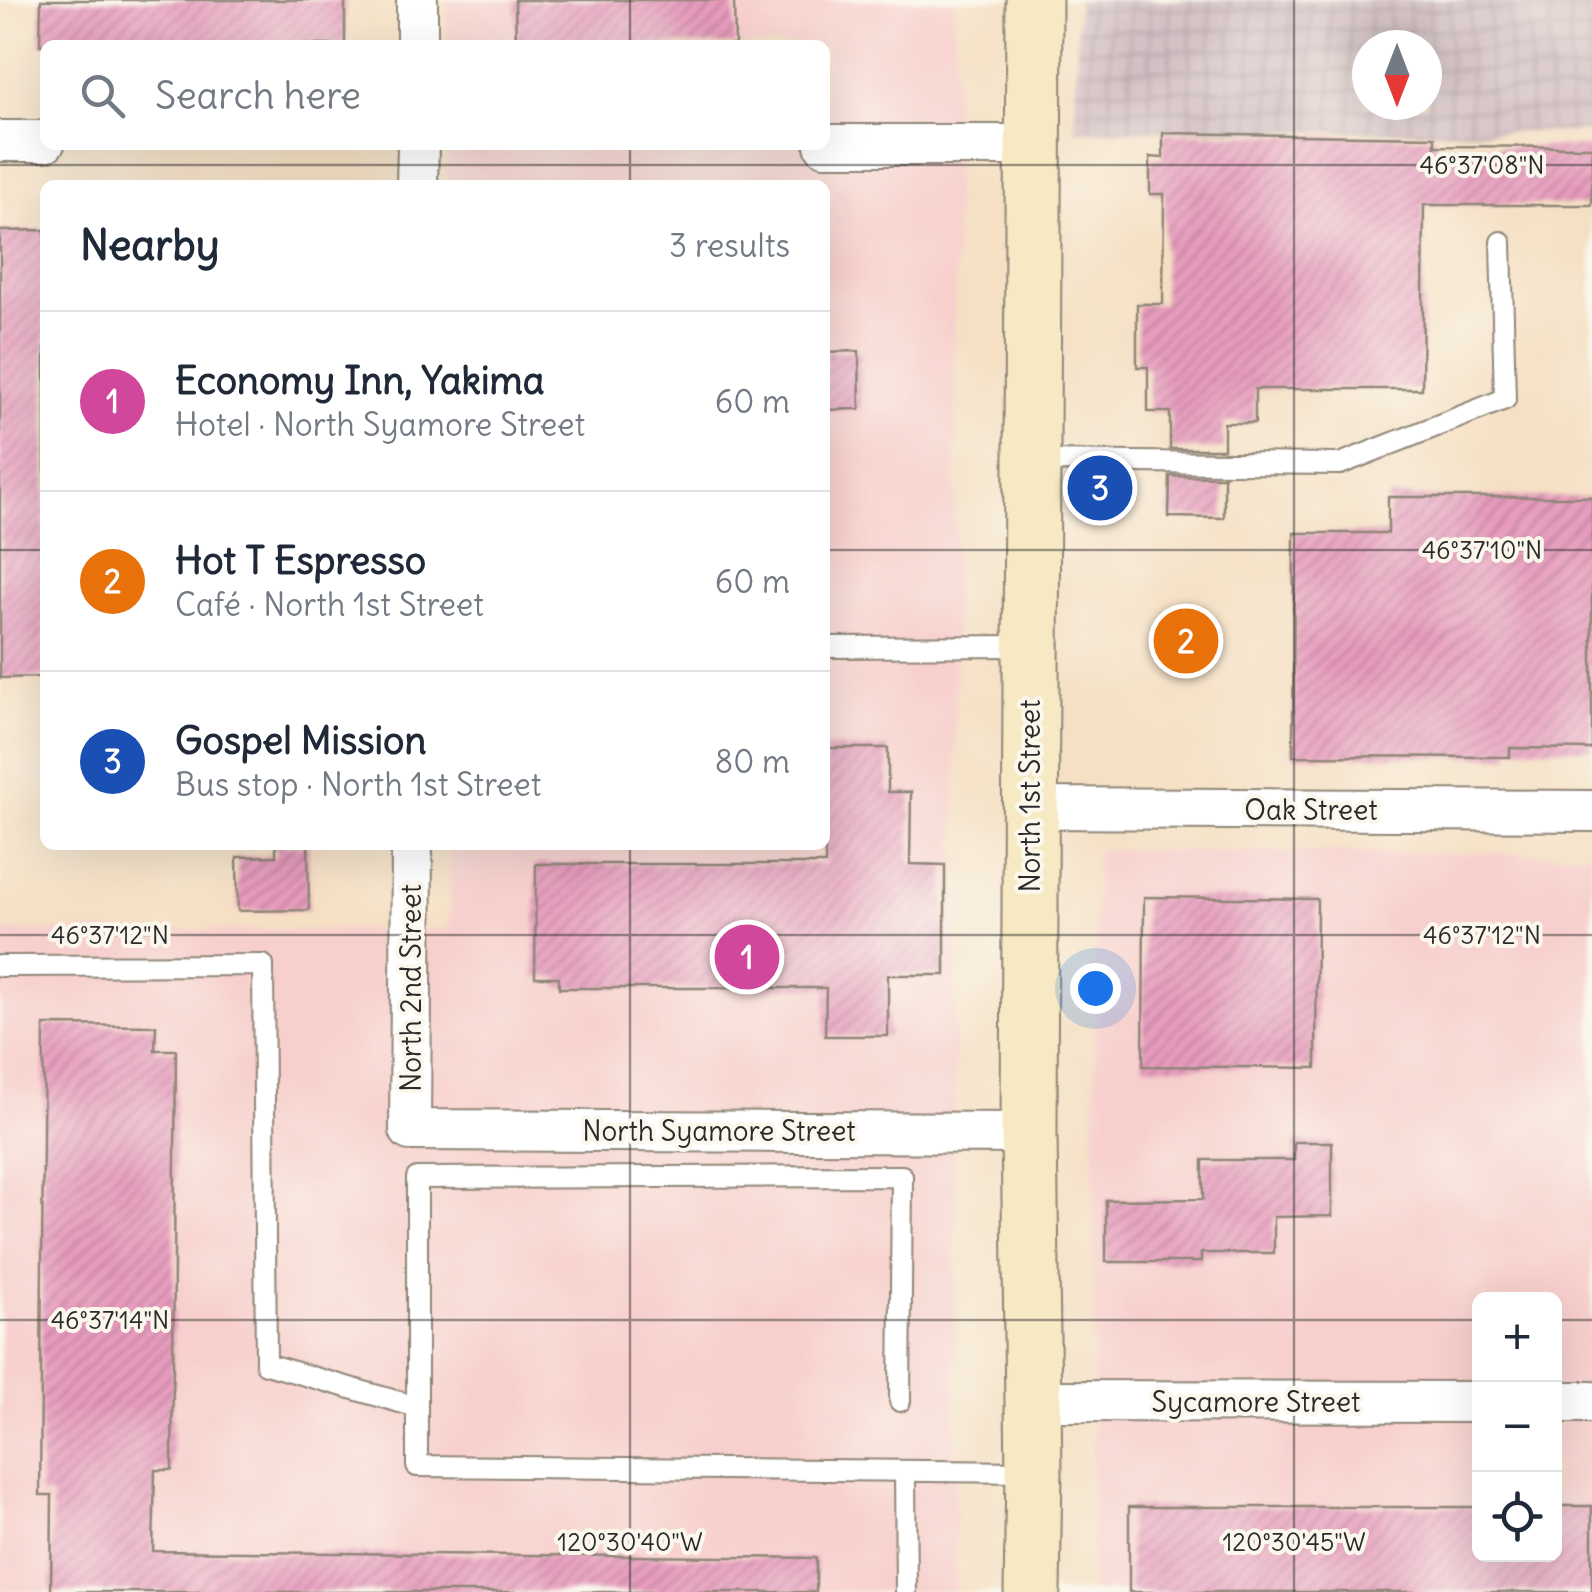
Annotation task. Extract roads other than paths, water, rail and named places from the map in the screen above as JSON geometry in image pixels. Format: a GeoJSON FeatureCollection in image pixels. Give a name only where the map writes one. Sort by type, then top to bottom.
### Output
{"type":"FeatureCollection","features":[{"type":"Feature","properties":{"kind":"main road","name":"North 1st Street"},"geometry":{"type":"LineString","coordinates":[[1032,1592],[1034,1472],[1028,1133],[1034,0]]}},
{"type":"Feature","properties":{"kind":"street"},"geometry":{"type":"LineString","coordinates":[[417,0],[417,40]]}},
{"type":"Feature","properties":{"kind":"street"},"geometry":{"type":"LineString","coordinates":[[0,141],[40,141]]}},
{"type":"Feature","properties":{"kind":"street"},"geometry":{"type":"LineString","coordinates":[[830,145],[1035,145]]}},
{"type":"Feature","properties":{"kind":"street"},"geometry":{"type":"LineString","coordinates":[[418,150],[418,180]]}},
{"type":"Feature","properties":{"kind":"street","name":"Oak Street"},"geometry":{"type":"LineString","coordinates":[[1030,808],[1592,811]]}},
{"type":"Feature","properties":{"kind":"street","name":"North 2nd Street"},"geometry":{"type":"LineString","coordinates":[[410,1130],[412,850]]}},
{"type":"Feature","properties":{"kind":"street","name":"North Syamore Street"},"geometry":{"type":"LineString","coordinates":[[410,1130],[1028,1133]]}},
{"type":"Feature","properties":{"kind":"street","name":"Sycamore Street"},"geometry":{"type":"LineString","coordinates":[[1033,1401],[1472,1402]]}},
{"type":"Feature","properties":{"kind":"street"},"geometry":{"type":"LineString","coordinates":[[1562,1402],[1592,1402]]}},
{"type":"Feature","properties":{"kind":"lane"},"geometry":{"type":"LineString","coordinates":[[1032,461],[1340,464],[1505,400],[1502,242]]}},
{"type":"Feature","properties":{"kind":"lane"},"geometry":{"type":"LineString","coordinates":[[830,648],[1031,646]]}},
{"type":"Feature","properties":{"kind":"lane"},"geometry":{"type":"LineString","coordinates":[[0,966],[262,965],[266,1364],[417,1406]]}},
{"type":"Feature","properties":{"kind":"lane"},"geometry":{"type":"LineString","coordinates":[[900,1401],[902,1176],[417,1178],[417,1466],[1034,1472]]}},
{"type":"Feature","properties":{"kind":"lane"},"geometry":{"type":"LineString","coordinates":[[906,1472],[906,1592]]}},
{"type":"Feature","properties":{"kind":"place","name":"Gospel Mission"},"geometry":{"type":"Point","coordinates":[1100,488]}},
{"type":"Feature","properties":{"kind":"place","name":"Hot T Espresso"},"geometry":{"type":"Point","coordinates":[1186,641]}},
{"type":"Feature","properties":{"kind":"place","name":"Economy Inn, Yakima"},"geometry":{"type":"Point","coordinates":[747,957]}}]}
